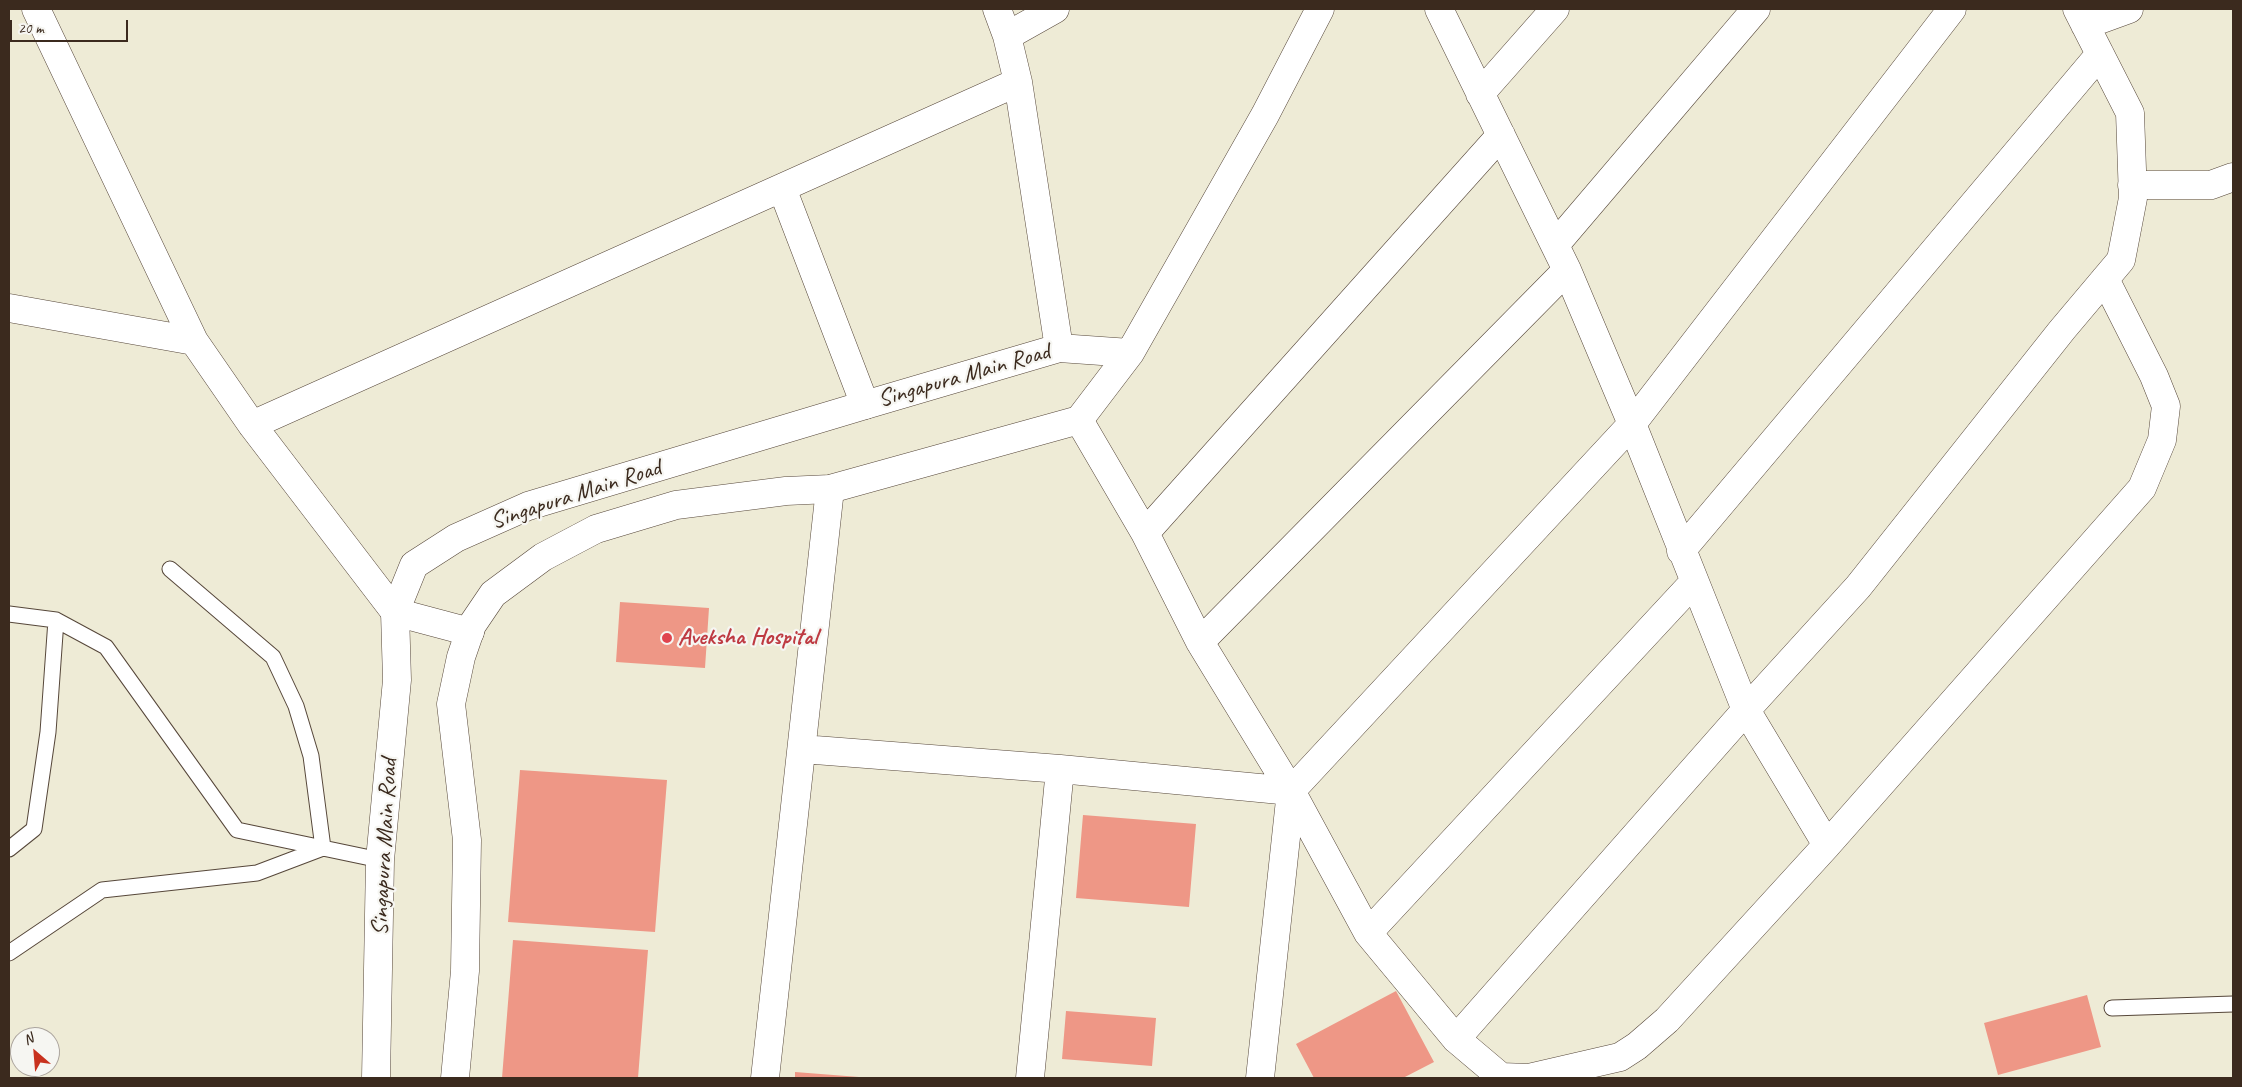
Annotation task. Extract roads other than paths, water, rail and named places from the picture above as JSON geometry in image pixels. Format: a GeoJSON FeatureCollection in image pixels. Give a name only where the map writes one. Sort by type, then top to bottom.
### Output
{"type":"FeatureCollection","features":[{"type":"Feature","properties":{"kind":"street"},"geometry":{"type":"LineString","coordinates":[[36,9],[194,341],[252,425],[396,612],[470,632]]}},
{"type":"Feature","properties":{"kind":"street"},"geometry":{"type":"LineString","coordinates":[[997,9],[1007,36],[1018,82],[1059,348]]}},
{"type":"Feature","properties":{"kind":"street"},"geometry":{"type":"LineString","coordinates":[[1007,36],[1055,9]]}},
{"type":"Feature","properties":{"kind":"street"},"geometry":{"type":"LineString","coordinates":[[1320,9],[1265,115],[1130,353],[1080,420],[1145,533],[1200,642],[1290,791],[1368,934],[1456,1039],[1501,1077],[1529,1078],[1620,1057],[1637,1046],[1667,1020],[1828,845],[2142,488],[2162,440],[2166,406],[2154,376],[2104,280]]}},
{"type":"Feature","properties":{"kind":"street"},"geometry":{"type":"LineString","coordinates":[[1438,9],[1567,270],[1632,424],[1681,551],[1746,710],[1828,845]]}},
{"type":"Feature","properties":{"kind":"street"},"geometry":{"type":"LineString","coordinates":[[1480,94],[1555,9]]}},
{"type":"Feature","properties":{"kind":"street"},"geometry":{"type":"LineString","coordinates":[[1555,245],[1756,9]]}},
{"type":"Feature","properties":{"kind":"street"},"geometry":{"type":"LineString","coordinates":[[1260,1078],[1290,791],[1632,424],[1952,9]]}},
{"type":"Feature","properties":{"kind":"street"},"geometry":{"type":"LineString","coordinates":[[1456,1039],[1746,710],[1858,587],[2121,260],[2133,198],[2130,113],[2081,17],[2129,9]]}},
{"type":"Feature","properties":{"kind":"street"},"geometry":{"type":"LineString","coordinates":[[1681,551],[2100,54]]}},
{"type":"Feature","properties":{"kind":"street"},"geometry":{"type":"LineString","coordinates":[[252,425],[1018,82]]}},
{"type":"Feature","properties":{"kind":"street"},"geometry":{"type":"LineString","coordinates":[[1145,533],[1501,136]]}},
{"type":"Feature","properties":{"kind":"street"},"geometry":{"type":"LineString","coordinates":[[2132,185],[2211,185],[2233,177]]}},
{"type":"Feature","properties":{"kind":"street"},"geometry":{"type":"LineString","coordinates":[[782,188],[865,405]]}},
{"type":"Feature","properties":{"kind":"street"},"geometry":{"type":"LineString","coordinates":[[1200,642],[1567,270]]}},
{"type":"Feature","properties":{"kind":"street"},"geometry":{"type":"LineString","coordinates":[[9,308],[194,341]]}},
{"type":"Feature","properties":{"kind":"street","name":"Singapura Main Road"},"geometry":{"type":"LineString","coordinates":[[376,1078],[380,860],[397,680],[396,612],[414,566],[464,534],[528,506],[865,405],[1059,348],[1130,353]]}},
{"type":"Feature","properties":{"kind":"street","name":"Singapura Main Road"},"geometry":{"type":"LineString","coordinates":[[455,1078],[464,971],[467,840],[451,704],[461,657],[472,625],[493,594],[543,557],[596,529],[676,505],[786,491],[830,489],[1080,420]]}},
{"type":"Feature","properties":{"kind":"street"},"geometry":{"type":"LineString","coordinates":[[765,1078],[830,489]]}},
{"type":"Feature","properties":{"kind":"street"},"geometry":{"type":"LineString","coordinates":[[1368,934],[1694,582]]}},
{"type":"Feature","properties":{"kind":"street"},"geometry":{"type":"LineString","coordinates":[[802,749],[1060,769],[1290,791]]}},
{"type":"Feature","properties":{"kind":"street"},"geometry":{"type":"LineString","coordinates":[[1030,1078],[1060,769]]}},
{"type":"Feature","properties":{"kind":"lane"},"geometry":{"type":"LineString","coordinates":[[170,569],[273,657],[296,706],[311,756],[323,848]]}},
{"type":"Feature","properties":{"kind":"lane"},"geometry":{"type":"LineString","coordinates":[[9,614],[56,620],[106,647],[237,830],[380,860]]}},
{"type":"Feature","properties":{"kind":"lane"},"geometry":{"type":"LineString","coordinates":[[9,849],[34,829],[48,732],[56,620]]}},
{"type":"Feature","properties":{"kind":"lane"},"geometry":{"type":"LineString","coordinates":[[9,954],[102,890],[257,873],[323,848]]}},
{"type":"Feature","properties":{"kind":"lane"},"geometry":{"type":"LineString","coordinates":[[2112,1008],[2233,1004]]}},
{"type":"Feature","properties":{"kind":"place","name":"Aveksha Hospital"},"geometry":{"type":"Point","coordinates":[667,638]}}]}
